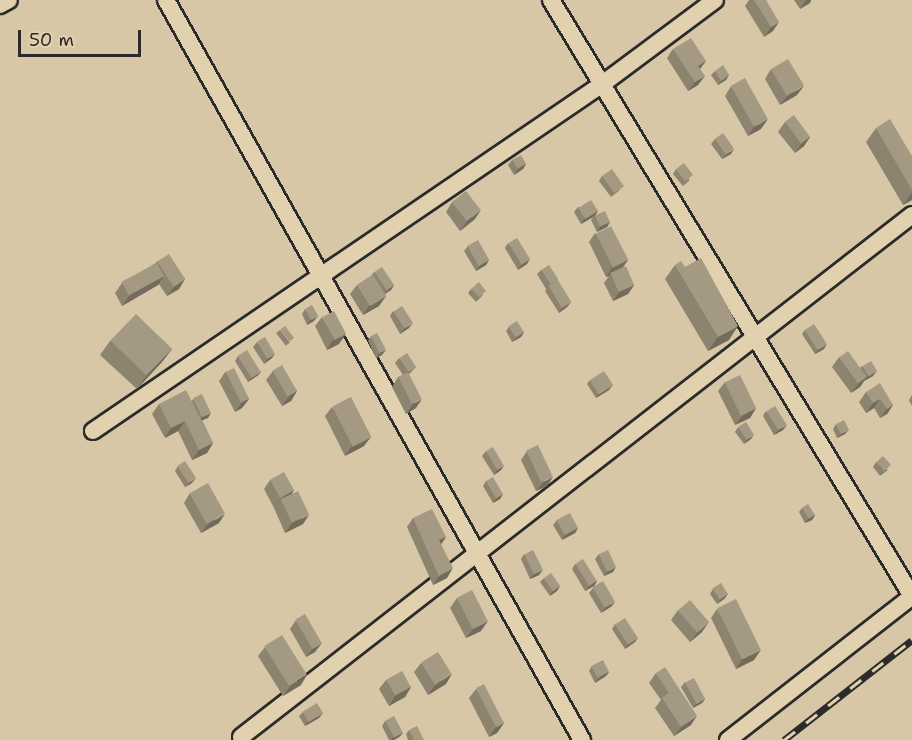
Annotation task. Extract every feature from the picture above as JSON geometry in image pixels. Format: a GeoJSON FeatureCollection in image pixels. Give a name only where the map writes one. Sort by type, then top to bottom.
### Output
{"type":"FeatureCollection","features":[{"type":"Feature","properties":{"kind":"street"},"geometry":{"type":"LineString","coordinates":[[0,5],[9,0]]}},
{"type":"Feature","properties":{"kind":"street"},"geometry":{"type":"LineString","coordinates":[[166,0],[582,740]]}},
{"type":"Feature","properties":{"kind":"street"},"geometry":{"type":"LineString","coordinates":[[551,0],[601,85],[759,338],[912,596],[728,740]]}},
{"type":"Feature","properties":{"kind":"street"},"geometry":{"type":"LineString","coordinates":[[93,431],[322,278],[601,85],[715,0]]}},
{"type":"Feature","properties":{"kind":"street"},"geometry":{"type":"LineString","coordinates":[[241,737],[759,338],[912,216]]}},
{"type":"Feature","properties":{"kind":"building"},"geometry":{"type":"Polygon","coordinates":[[[754,0],[766,0],[779,22],[771,27],[754,0]]]}},
{"type":"Feature","properties":{"kind":"building"},"geometry":{"type":"Polygon","coordinates":[[[691,38],[706,61],[698,66],[705,76],[695,82],[673,49],[691,38]]]}},
{"type":"Feature","properties":{"kind":"building"},"geometry":{"type":"Polygon","coordinates":[[[788,59],[804,86],[787,96],[771,69],[788,59]]]}},
{"type":"Feature","properties":{"kind":"building"},"geometry":{"type":"Polygon","coordinates":[[[723,65],[729,75],[721,81],[715,71],[723,65]]]}},
{"type":"Feature","properties":{"kind":"building"},"geometry":{"type":"Polygon","coordinates":[[[745,78],[768,119],[754,127],[731,86],[745,78]]]}},
{"type":"Feature","properties":{"kind":"building"},"geometry":{"type":"Polygon","coordinates":[[[794,115],[810,137],[801,143],[785,121],[794,115]]]}},
{"type":"Feature","properties":{"kind":"building"},"geometry":{"type":"Polygon","coordinates":[[[890,119],[912,156],[912,190],[876,128],[890,119]]]}},
{"type":"Feature","properties":{"kind":"building"},"geometry":{"type":"Polygon","coordinates":[[[723,133],[734,149],[726,154],[715,139],[723,133]]]}},
{"type":"Feature","properties":{"kind":"building"},"geometry":{"type":"Polygon","coordinates":[[[521,155],[526,164],[517,169],[512,160],[521,155]]]}},
{"type":"Feature","properties":{"kind":"building"},"geometry":{"type":"Polygon","coordinates":[[[684,163],[693,175],[685,181],[676,169],[684,163]]]}},
{"type":"Feature","properties":{"kind":"building"},"geometry":{"type":"Polygon","coordinates":[[[612,169],[624,186],[614,193],[602,176],[612,169]]]}},
{"type":"Feature","properties":{"kind":"building"},"geometry":{"type":"Polygon","coordinates":[[[466,191],[481,210],[467,221],[452,202],[466,191]]]}},
{"type":"Feature","properties":{"kind":"building"},"geometry":{"type":"Polygon","coordinates":[[[591,200],[598,211],[585,219],[578,208],[591,200]]]}},
{"type":"Feature","properties":{"kind":"building"},"geometry":{"type":"Polygon","coordinates":[[[605,211],[610,222],[600,226],[595,215],[605,211]]]}},
{"type":"Feature","properties":{"kind":"building"},"geometry":{"type":"Polygon","coordinates":[[[611,226],[628,260],[613,268],[596,234],[611,226]]]}},
{"type":"Feature","properties":{"kind":"building"},"geometry":{"type":"Polygon","coordinates":[[[517,238],[530,259],[522,265],[509,243],[517,238]]]}},
{"type":"Feature","properties":{"kind":"building"},"geometry":{"type":"Polygon","coordinates":[[[478,240],[489,260],[479,266],[468,246],[478,240]]]}},
{"type":"Feature","properties":{"kind":"building"},"geometry":{"type":"Polygon","coordinates":[[[169,254],[185,279],[174,287],[157,262],[169,254]]]}},
{"type":"Feature","properties":{"kind":"building"},"geometry":{"type":"Polygon","coordinates":[[[701,258],[738,326],[718,337],[675,265],[681,261],[685,267],[701,258]]]}},
{"type":"Feature","properties":{"kind":"building"},"geometry":{"type":"Polygon","coordinates":[[[157,263],[164,276],[129,295],[122,282],[157,263]]]}},
{"type":"Feature","properties":{"kind":"building"},"geometry":{"type":"Polygon","coordinates":[[[549,265],[558,279],[551,284],[541,270],[549,265]]]}},
{"type":"Feature","properties":{"kind":"building"},"geometry":{"type":"Polygon","coordinates":[[[626,266],[634,285],[619,292],[610,273],[626,266]]]}},
{"type":"Feature","properties":{"kind":"building"},"geometry":{"type":"Polygon","coordinates":[[[382,267],[394,285],[387,290],[375,272],[382,267]]]}},
{"type":"Feature","properties":{"kind":"building"},"geometry":{"type":"Polygon","coordinates":[[[373,275],[386,296],[370,306],[357,285],[373,275]]]}},
{"type":"Feature","properties":{"kind":"building"},"geometry":{"type":"Polygon","coordinates":[[[558,280],[571,302],[562,308],[549,286],[558,280]]]}},
{"type":"Feature","properties":{"kind":"building"},"geometry":{"type":"Polygon","coordinates":[[[479,282],[486,291],[479,297],[471,289],[479,282]]]}},
{"type":"Feature","properties":{"kind":"building"},"geometry":{"type":"Polygon","coordinates":[[[312,305],[318,316],[311,320],[305,309],[312,305]]]}},
{"type":"Feature","properties":{"kind":"building"},"geometry":{"type":"Polygon","coordinates":[[[402,306],[413,323],[405,328],[394,311],[402,306]]]}},
{"type":"Feature","properties":{"kind":"building"},"geometry":{"type":"Polygon","coordinates":[[[334,311],[346,334],[335,340],[323,317],[334,311]]]}},
{"type":"Feature","properties":{"kind":"building"},"geometry":{"type":"Polygon","coordinates":[[[136,314],[172,349],[146,375],[110,341],[136,314]]]}},
{"type":"Feature","properties":{"kind":"building"},"geometry":{"type":"Polygon","coordinates":[[[517,321],[524,332],[515,337],[509,326],[517,321]]]}},
{"type":"Feature","properties":{"kind":"building"},"geometry":{"type":"Polygon","coordinates":[[[814,324],[827,344],[818,350],[805,330],[814,324]]]}},
{"type":"Feature","properties":{"kind":"building"},"geometry":{"type":"Polygon","coordinates":[[[285,326],[294,338],[289,342],[280,330],[285,326]]]}},
{"type":"Feature","properties":{"kind":"building"},"geometry":{"type":"Polygon","coordinates":[[[377,333],[386,350],[380,353],[371,336],[377,333]]]}},
{"type":"Feature","properties":{"kind":"building"},"geometry":{"type":"Polygon","coordinates":[[[265,337],[275,354],[267,359],[257,342],[265,337]]]}},
{"type":"Feature","properties":{"kind":"building"},"geometry":{"type":"Polygon","coordinates":[[[247,350],[261,372],[251,378],[238,356],[247,350]]]}},
{"type":"Feature","properties":{"kind":"building"},"geometry":{"type":"Polygon","coordinates":[[[848,351],[867,377],[858,383],[839,357],[848,351]]]}},
{"type":"Feature","properties":{"kind":"building"},"geometry":{"type":"Polygon","coordinates":[[[407,353],[416,367],[409,372],[399,358],[407,353]]]}},
{"type":"Feature","properties":{"kind":"building"},"geometry":{"type":"Polygon","coordinates":[[[871,361],[877,371],[869,376],[862,366],[871,361]]]}},
{"type":"Feature","properties":{"kind":"building"},"geometry":{"type":"Polygon","coordinates":[[[282,365],[297,391],[287,396],[272,370],[282,365]]]}},
{"type":"Feature","properties":{"kind":"building"},"geometry":{"type":"Polygon","coordinates":[[[234,368],[249,399],[241,403],[226,372],[234,368]]]}},
{"type":"Feature","properties":{"kind":"building"},"geometry":{"type":"Polygon","coordinates":[[[604,371],[613,385],[599,395],[590,380],[604,371]]]}},
{"type":"Feature","properties":{"kind":"building"},"geometry":{"type":"Polygon","coordinates":[[[408,372],[422,399],[412,404],[398,377],[408,372]]]}},
{"type":"Feature","properties":{"kind":"building"},"geometry":{"type":"Polygon","coordinates":[[[740,375],[756,408],[741,416],[725,382],[740,375]]]}},
{"type":"Feature","properties":{"kind":"building"},"geometry":{"type":"Polygon","coordinates":[[[880,383],[893,405],[887,409],[880,399],[873,403],[866,392],[880,383]]]}},
{"type":"Feature","properties":{"kind":"building"},"geometry":{"type":"Polygon","coordinates":[[[186,390],[213,443],[199,450],[185,421],[171,428],[159,404],[186,390]]]}},
{"type":"Feature","properties":{"kind":"building"},"geometry":{"type":"Polygon","coordinates":[[[202,394],[211,413],[202,417],[193,398],[202,394]]]}},
{"type":"Feature","properties":{"kind":"building"},"geometry":{"type":"Polygon","coordinates":[[[351,397],[371,437],[353,447],[332,407],[351,397]]]}},
{"type":"Feature","properties":{"kind":"building"},"geometry":{"type":"Polygon","coordinates":[[[775,406],[787,425],[778,430],[767,411],[775,406]]]}},
{"type":"Feature","properties":{"kind":"building"},"geometry":{"type":"Polygon","coordinates":[[[844,420],[849,430],[841,434],[836,424],[844,420]]]}},
{"type":"Feature","properties":{"kind":"building"},"geometry":{"type":"Polygon","coordinates":[[[746,422],[754,435],[746,439],[738,427],[746,422]]]}},
{"type":"Feature","properties":{"kind":"building"},"geometry":{"type":"Polygon","coordinates":[[[538,445],[553,477],[541,482],[526,450],[538,445]]]}},
{"type":"Feature","properties":{"kind":"building"},"geometry":{"type":"Polygon","coordinates":[[[493,447],[504,466],[497,470],[486,451],[493,447]]]}},
{"type":"Feature","properties":{"kind":"building"},"geometry":{"type":"Polygon","coordinates":[[[883,456],[891,465],[884,471],[876,462],[883,456]]]}},
{"type":"Feature","properties":{"kind":"building"},"geometry":{"type":"Polygon","coordinates":[[[185,461],[196,478],[188,483],[177,466],[185,461]]]}},
{"type":"Feature","properties":{"kind":"building"},"geometry":{"type":"Polygon","coordinates":[[[284,472],[294,490],[280,498],[270,480],[284,472]]]}},
{"type":"Feature","properties":{"kind":"building"},"geometry":{"type":"Polygon","coordinates":[[[493,477],[503,494],[496,498],[486,481],[493,477]]]}},
{"type":"Feature","properties":{"kind":"building"},"geometry":{"type":"Polygon","coordinates":[[[208,483],[225,514],[207,524],[190,493],[208,483]]]}},
{"type":"Feature","properties":{"kind":"building"},"geometry":{"type":"Polygon","coordinates":[[[298,491],[309,515],[292,523],[281,499],[298,491]]]}},
{"type":"Feature","properties":{"kind":"building"},"geometry":{"type":"Polygon","coordinates":[[[808,504],[815,515],[809,519],[802,508],[808,504]]]}},
{"type":"Feature","properties":{"kind":"building"},"geometry":{"type":"Polygon","coordinates":[[[432,509],[446,537],[439,540],[453,568],[439,576],[413,518],[432,509]]]}},
{"type":"Feature","properties":{"kind":"building"},"geometry":{"type":"Polygon","coordinates":[[[570,513],[578,528],[565,535],[557,520],[570,513]]]}},
{"type":"Feature","properties":{"kind":"building"},"geometry":{"type":"Polygon","coordinates":[[[533,550],[543,570],[534,574],[524,555],[533,550]]]}},
{"type":"Feature","properties":{"kind":"building"},"geometry":{"type":"Polygon","coordinates":[[[608,550],[616,567],[607,571],[599,554],[608,550]]]}},
{"type":"Feature","properties":{"kind":"building"},"geometry":{"type":"Polygon","coordinates":[[[583,559],[597,581],[589,586],[575,564],[583,559]]]}},
{"type":"Feature","properties":{"kind":"building"},"geometry":{"type":"Polygon","coordinates":[[[551,573],[560,586],[553,591],[544,578],[551,573]]]}},
{"type":"Feature","properties":{"kind":"building"},"geometry":{"type":"Polygon","coordinates":[[[603,581],[615,602],[605,608],[593,587],[603,581]]]}},
{"type":"Feature","properties":{"kind":"building"},"geometry":{"type":"Polygon","coordinates":[[[721,583],[728,594],[719,599],[713,588],[721,583]]]}},
{"type":"Feature","properties":{"kind":"building"},"geometry":{"type":"Polygon","coordinates":[[[472,590],[488,621],[473,629],[457,598],[472,590]]]}},
{"type":"Feature","properties":{"kind":"building"},"geometry":{"type":"Polygon","coordinates":[[[736,599],[761,650],[742,659],[717,608],[736,599]]]}},
{"type":"Feature","properties":{"kind":"building"},"geometry":{"type":"Polygon","coordinates":[[[690,600],[709,622],[697,632],[678,610],[690,600]]]}},
{"type":"Feature","properties":{"kind":"building"},"geometry":{"type":"Polygon","coordinates":[[[305,614],[322,643],[312,649],[295,620],[305,614]]]}},
{"type":"Feature","properties":{"kind":"building"},"geometry":{"type":"Polygon","coordinates":[[[625,618],[638,638],[628,645],[615,625],[625,618]]]}},
{"type":"Feature","properties":{"kind":"building"},"geometry":{"type":"Polygon","coordinates":[[[282,635],[307,675],[289,686],[264,646],[282,635]]]}},
{"type":"Feature","properties":{"kind":"building"},"geometry":{"type":"Polygon","coordinates":[[[438,652],[452,674],[435,685],[421,663],[438,652]]]}},
{"type":"Feature","properties":{"kind":"building"},"geometry":{"type":"Polygon","coordinates":[[[603,660],[609,672],[597,677],[591,666],[603,660]]]}},
{"type":"Feature","properties":{"kind":"building"},"geometry":{"type":"Polygon","coordinates":[[[665,667],[697,716],[681,727],[662,698],[669,693],[656,673],[665,667]]]}},
{"type":"Feature","properties":{"kind":"building"},"geometry":{"type":"Polygon","coordinates":[[[402,671],[411,687],[395,695],[386,680],[402,671]]]}},
{"type":"Feature","properties":{"kind":"building"},"geometry":{"type":"Polygon","coordinates":[[[694,678],[705,699],[696,704],[685,683],[694,678]]]}},
{"type":"Feature","properties":{"kind":"building"},"geometry":{"type":"Polygon","coordinates":[[[484,684],[504,723],[496,727],[476,688],[484,684]]]}},
{"type":"Feature","properties":{"kind":"building"},"geometry":{"type":"Polygon","coordinates":[[[317,703],[323,713],[309,722],[302,712],[317,703]]]}},
{"type":"Feature","properties":{"kind":"building"},"geometry":{"type":"Polygon","coordinates":[[[394,716],[403,733],[394,737],[385,721],[394,716]]]}},
{"type":"Feature","properties":{"kind":"building"},"geometry":{"type":"Polygon","coordinates":[[[417,726],[424,740],[414,740],[409,730],[417,726]]]}},
{"type":"Feature","properties":{"kind":"railway"},"geometry":{"type":"LineString","coordinates":[[784,740],[912,640]]}}]}
